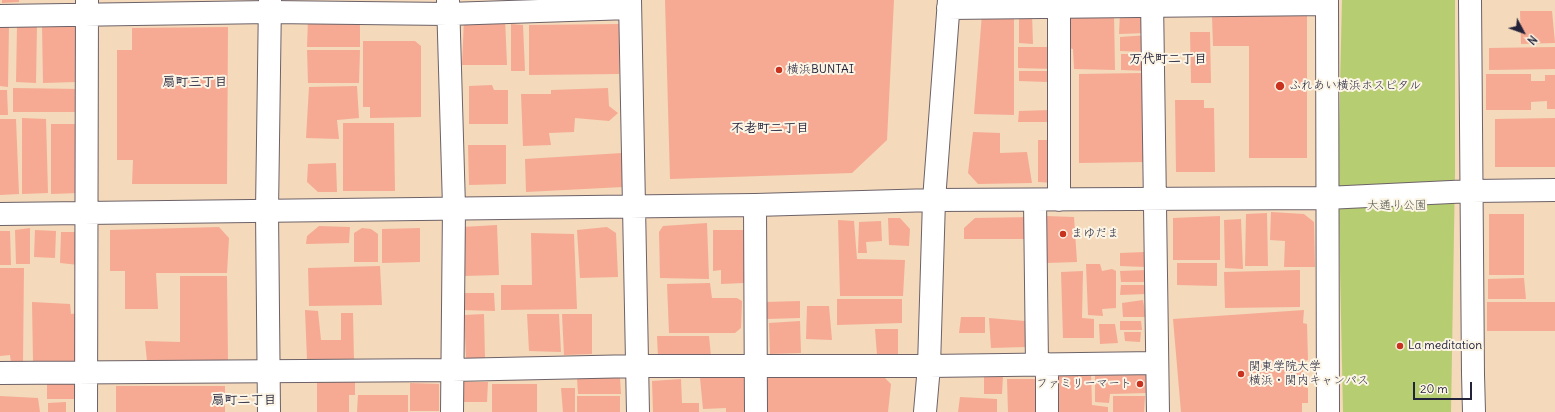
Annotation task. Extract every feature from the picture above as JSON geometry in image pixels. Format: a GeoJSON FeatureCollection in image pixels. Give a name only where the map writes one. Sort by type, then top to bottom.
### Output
{"type":"FeatureCollection","features":[{"type":"Feature","properties":{"kind":"street"},"geometry":{"type":"LineString","coordinates":[[1470,0],[1472,374],[1474,412]]}},
{"type":"Feature","properties":{"kind":"street"},"geometry":{"type":"LineString","coordinates":[[925,412],[929,366],[934,200],[948,4],[1327,2],[1326,198],[1328,412]]}},
{"type":"Feature","properties":{"kind":"street"},"geometry":{"type":"LineString","coordinates":[[1152,3],[1158,412]]}},
{"type":"Feature","properties":{"kind":"street"},"geometry":{"type":"LineString","coordinates":[[0,16],[87,7],[448,7],[630,4],[638,412]]}},
{"type":"Feature","properties":{"kind":"street"},"geometry":{"type":"LineString","coordinates":[[1059,200],[1068,4]]}},
{"type":"Feature","properties":{"kind":"street"},"geometry":{"type":"LineString","coordinates":[[269,412],[267,211],[270,6]]}},
{"type":"Feature","properties":{"kind":"street"},"geometry":{"type":"LineString","coordinates":[[86,412],[87,7]]}},
{"type":"Feature","properties":{"kind":"street"},"geometry":{"type":"LineString","coordinates":[[448,7],[454,207],[452,412]]}},
{"type":"Feature","properties":{"kind":"street"},"geometry":{"type":"LineString","coordinates":[[0,214],[454,207],[755,205],[934,200],[1326,198],[1472,191],[1555,190]]}},
{"type":"Feature","properties":{"kind":"street"},"geometry":{"type":"LineString","coordinates":[[1035,200],[1042,365],[1047,412]]}},
{"type":"Feature","properties":{"kind":"street"},"geometry":{"type":"LineString","coordinates":[[755,205],[756,412]]}},
{"type":"Feature","properties":{"kind":"street"},"geometry":{"type":"LineString","coordinates":[[0,373],[452,370],[638,366],[929,366],[1157,363]]}},
{"type":"Feature","properties":{"kind":"green space","name":"大通り公園"},"geometry":{"type":"Polygon","coordinates":[[[1342,0],[1455,0],[1455,172],[1451,412],[1343,412],[1338,174],[1342,0]]]}},
{"type":"Feature","properties":{"kind":"building"},"geometry":{"type":"Polygon","coordinates":[[[2,0],[19,0],[19,2],[2,3],[2,0]]]}},
{"type":"Feature","properties":{"kind":"building","name":"横浜BUNTAI"},"geometry":{"type":"Polygon","coordinates":[[[665,0],[894,0],[887,140],[852,173],[670,179],[665,0]]]}},
{"type":"Feature","properties":{"kind":"building"},"geometry":{"type":"Polygon","coordinates":[[[1520,11],[1552,11],[1555,43],[1521,44],[1520,11]]]}},
{"type":"Feature","properties":{"kind":"building"},"geometry":{"type":"Polygon","coordinates":[[[1076,13],[1114,14],[1115,70],[1074,69],[1073,49],[1068,48],[1069,18],[1076,13]]]}},
{"type":"Feature","properties":{"kind":"building"},"geometry":{"type":"Polygon","coordinates":[[[1120,13],[1143,13],[1148,33],[1119,34],[1120,13]]]}},
{"type":"Feature","properties":{"kind":"building"},"geometry":{"type":"Polygon","coordinates":[[[982,14],[1014,14],[1014,115],[974,114],[982,14]]]}},
{"type":"Feature","properties":{"kind":"building"},"geometry":{"type":"Polygon","coordinates":[[[1019,14],[1032,14],[1033,44],[1019,43],[1019,14]]]}},
{"type":"Feature","properties":{"kind":"building"},"geometry":{"type":"Polygon","coordinates":[[[1307,15],[1307,158],[1249,158],[1249,46],[1213,46],[1212,16],[1307,15]]]}},
{"type":"Feature","properties":{"kind":"building"},"geometry":{"type":"Polygon","coordinates":[[[360,18],[360,47],[307,47],[308,19],[360,18]]]}},
{"type":"Feature","properties":{"kind":"building"},"geometry":{"type":"Polygon","coordinates":[[[505,18],[507,65],[462,65],[464,19],[505,18]]]}},
{"type":"Feature","properties":{"kind":"building"},"geometry":{"type":"Polygon","coordinates":[[[511,24],[523,25],[525,71],[511,71],[511,24]]]}},
{"type":"Feature","properties":{"kind":"building"},"geometry":{"type":"Polygon","coordinates":[[[619,24],[619,74],[529,75],[529,25],[619,24]]]}},
{"type":"Feature","properties":{"kind":"building"},"geometry":{"type":"Polygon","coordinates":[[[0,25],[9,25],[8,87],[0,86],[0,25]]]}},
{"type":"Feature","properties":{"kind":"building"},"geometry":{"type":"Polygon","coordinates":[[[42,25],[79,25],[77,82],[43,83],[42,25]]]}},
{"type":"Feature","properties":{"kind":"building"},"geometry":{"type":"Polygon","coordinates":[[[17,26],[37,26],[36,83],[16,82],[17,26]]]}},
{"type":"Feature","properties":{"kind":"building"},"geometry":{"type":"Polygon","coordinates":[[[228,27],[227,184],[132,184],[133,160],[117,160],[117,50],[132,50],[132,28],[228,27]]]}},
{"type":"Feature","properties":{"kind":"building"},"geometry":{"type":"Polygon","coordinates":[[[1190,32],[1210,32],[1211,83],[1191,83],[1190,32]]]}},
{"type":"Feature","properties":{"kind":"building"},"geometry":{"type":"Polygon","coordinates":[[[1148,35],[1148,52],[1120,51],[1120,37],[1148,35]]]}},
{"type":"Feature","properties":{"kind":"building"},"geometry":{"type":"Polygon","coordinates":[[[363,41],[415,41],[421,46],[421,117],[370,118],[370,107],[363,107],[363,41]]]}},
{"type":"Feature","properties":{"kind":"building"},"geometry":{"type":"Polygon","coordinates":[[[1018,47],[1053,47],[1054,69],[1018,68],[1018,47]]]}},
{"type":"Feature","properties":{"kind":"building"},"geometry":{"type":"Polygon","coordinates":[[[1555,47],[1555,69],[1489,70],[1489,48],[1555,47]]]}},
{"type":"Feature","properties":{"kind":"building"},"geometry":{"type":"Polygon","coordinates":[[[307,50],[360,50],[359,83],[308,83],[307,50]]]}},
{"type":"Feature","properties":{"kind":"building"},"geometry":{"type":"Polygon","coordinates":[[[1121,54],[1148,54],[1148,71],[1121,70],[1121,54]]]}},
{"type":"Feature","properties":{"kind":"building"},"geometry":{"type":"Polygon","coordinates":[[[1019,71],[1049,71],[1050,79],[1047,82],[1019,81],[1019,71]]]}},
{"type":"Feature","properties":{"kind":"building"},"geometry":{"type":"Polygon","coordinates":[[[1142,73],[1143,162],[1079,163],[1079,74],[1142,73]]]}},
{"type":"Feature","properties":{"kind":"building"},"geometry":{"type":"Polygon","coordinates":[[[1486,74],[1531,74],[1531,81],[1545,81],[1545,75],[1555,75],[1555,109],[1547,109],[1547,101],[1531,102],[1531,110],[1486,110],[1486,74]]]}},
{"type":"Feature","properties":{"kind":"building"},"geometry":{"type":"Polygon","coordinates":[[[492,85],[494,90],[508,90],[508,124],[469,124],[469,86],[492,85]]]}},
{"type":"Feature","properties":{"kind":"building"},"geometry":{"type":"Polygon","coordinates":[[[357,86],[359,118],[337,120],[339,139],[306,138],[309,87],[357,86]]]}},
{"type":"Feature","properties":{"kind":"building"},"geometry":{"type":"Polygon","coordinates":[[[13,88],[80,89],[80,112],[13,112],[13,88]]]}},
{"type":"Feature","properties":{"kind":"building"},"geometry":{"type":"Polygon","coordinates":[[[608,88],[609,106],[618,113],[609,121],[575,118],[574,132],[549,133],[551,145],[523,146],[521,94],[551,94],[551,90],[608,88]]]}},
{"type":"Feature","properties":{"kind":"building"},"geometry":{"type":"Polygon","coordinates":[[[0,90],[7,90],[8,115],[0,115],[0,90]]]}},
{"type":"Feature","properties":{"kind":"building"},"geometry":{"type":"Polygon","coordinates":[[[1175,100],[1204,100],[1204,108],[1214,108],[1215,172],[1176,172],[1175,100]]]}},
{"type":"Feature","properties":{"kind":"building"},"geometry":{"type":"Polygon","coordinates":[[[1051,110],[1051,122],[1018,122],[1019,111],[1051,110]]]}},
{"type":"Feature","properties":{"kind":"building"},"geometry":{"type":"Polygon","coordinates":[[[22,118],[46,119],[48,193],[22,194],[22,118]]]}},
{"type":"Feature","properties":{"kind":"building"},"geometry":{"type":"Polygon","coordinates":[[[1555,118],[1555,167],[1495,167],[1495,119],[1555,118]]]}},
{"type":"Feature","properties":{"kind":"building"},"geometry":{"type":"Polygon","coordinates":[[[0,119],[16,119],[19,194],[0,195],[0,119]]]}},
{"type":"Feature","properties":{"kind":"building"},"geometry":{"type":"Polygon","coordinates":[[[343,123],[394,123],[395,191],[343,191],[343,123]]]}},
{"type":"Feature","properties":{"kind":"building"},"geometry":{"type":"Polygon","coordinates":[[[51,124],[79,124],[79,193],[51,194],[51,124]]]}},
{"type":"Feature","properties":{"kind":"building"},"geometry":{"type":"Polygon","coordinates":[[[973,132],[1000,133],[1000,153],[1027,152],[1032,183],[978,184],[968,173],[973,132]]]}},
{"type":"Feature","properties":{"kind":"building"},"geometry":{"type":"Polygon","coordinates":[[[1038,140],[1053,140],[1054,183],[1038,182],[1038,140]]]}},
{"type":"Feature","properties":{"kind":"building"},"geometry":{"type":"Polygon","coordinates":[[[468,145],[506,145],[506,184],[469,185],[468,145]]]}},
{"type":"Feature","properties":{"kind":"building"},"geometry":{"type":"Polygon","coordinates":[[[622,153],[623,187],[526,192],[525,159],[622,153]]]}},
{"type":"Feature","properties":{"kind":"building"},"geometry":{"type":"Polygon","coordinates":[[[336,163],[337,192],[318,192],[307,182],[308,164],[336,163]]]}},
{"type":"Feature","properties":{"kind":"building"},"geometry":{"type":"Polygon","coordinates":[[[1271,212],[1304,214],[1314,222],[1315,267],[1284,267],[1285,241],[1270,240],[1271,212]]]}},
{"type":"Feature","properties":{"kind":"building"},"geometry":{"type":"Polygon","coordinates":[[[1267,213],[1268,266],[1245,266],[1246,214],[1267,213]]]}},
{"type":"Feature","properties":{"kind":"building"},"geometry":{"type":"Polygon","coordinates":[[[1489,214],[1524,214],[1524,275],[1489,275],[1489,214]]]}},
{"type":"Feature","properties":{"kind":"building"},"geometry":{"type":"Polygon","coordinates":[[[1046,216],[1074,217],[1077,262],[1046,263],[1046,216]]]}},
{"type":"Feature","properties":{"kind":"building"},"geometry":{"type":"Polygon","coordinates":[[[1220,216],[1220,260],[1173,260],[1173,218],[1220,216]]]}},
{"type":"Feature","properties":{"kind":"building"},"geometry":{"type":"Polygon","coordinates":[[[1032,217],[1031,239],[964,239],[964,228],[975,218],[1032,217]]]}},
{"type":"Feature","properties":{"kind":"building"},"geometry":{"type":"Polygon","coordinates":[[[888,218],[900,218],[910,229],[909,246],[889,245],[888,218]]]}},
{"type":"Feature","properties":{"kind":"building"},"geometry":{"type":"Polygon","coordinates":[[[1241,219],[1243,269],[1225,268],[1224,220],[1241,219]]]}},
{"type":"Feature","properties":{"kind":"building"},"geometry":{"type":"Polygon","coordinates":[[[838,220],[854,221],[857,259],[905,260],[903,296],[840,296],[838,220]]]}},
{"type":"Feature","properties":{"kind":"building"},"geometry":{"type":"Polygon","coordinates":[[[881,221],[882,241],[866,242],[867,253],[858,253],[859,222],[881,221]]]}},
{"type":"Feature","properties":{"kind":"building"},"geometry":{"type":"Polygon","coordinates":[[[707,223],[709,279],[660,278],[659,232],[663,226],[707,223]]]}},
{"type":"Feature","properties":{"kind":"building"},"geometry":{"type":"Polygon","coordinates":[[[497,225],[499,275],[464,276],[462,227],[497,225]]]}},
{"type":"Feature","properties":{"kind":"building"},"geometry":{"type":"Polygon","coordinates":[[[319,226],[350,227],[349,243],[306,244],[307,236],[319,226]]]}},
{"type":"Feature","properties":{"kind":"building"},"geometry":{"type":"Polygon","coordinates":[[[219,227],[229,238],[227,273],[156,273],[158,309],[125,309],[125,271],[110,271],[110,230],[219,227]]]}},
{"type":"Feature","properties":{"kind":"building"},"geometry":{"type":"Polygon","coordinates":[[[607,227],[616,233],[618,277],[580,278],[577,230],[607,227]]]}},
{"type":"Feature","properties":{"kind":"building"},"geometry":{"type":"Polygon","coordinates":[[[30,228],[30,264],[16,264],[15,230],[30,228]]]}},
{"type":"Feature","properties":{"kind":"building"},"geometry":{"type":"Polygon","coordinates":[[[362,228],[371,229],[378,234],[378,262],[354,262],[354,233],[362,228]]]}},
{"type":"Feature","properties":{"kind":"building"},"geometry":{"type":"Polygon","coordinates":[[[420,228],[420,262],[382,263],[382,229],[420,228]]]}},
{"type":"Feature","properties":{"kind":"building"},"geometry":{"type":"Polygon","coordinates":[[[35,230],[56,231],[55,258],[34,257],[35,230]]]}},
{"type":"Feature","properties":{"kind":"building"},"geometry":{"type":"Polygon","coordinates":[[[713,230],[744,230],[744,283],[721,284],[721,270],[713,271],[713,230]]]}},
{"type":"Feature","properties":{"kind":"building"},"geometry":{"type":"Polygon","coordinates":[[[0,231],[10,231],[11,265],[0,265],[0,231]]]}},
{"type":"Feature","properties":{"kind":"building"},"geometry":{"type":"Polygon","coordinates":[[[61,232],[78,232],[79,265],[60,263],[61,232]]]}},
{"type":"Feature","properties":{"kind":"building"},"geometry":{"type":"Polygon","coordinates":[[[531,233],[574,234],[577,309],[501,310],[501,285],[532,285],[531,233]]]}},
{"type":"Feature","properties":{"kind":"building"},"geometry":{"type":"Polygon","coordinates":[[[1145,252],[1146,267],[1120,266],[1120,253],[1145,252]]]}},
{"type":"Feature","properties":{"kind":"building"},"geometry":{"type":"Polygon","coordinates":[[[1177,263],[1217,263],[1217,286],[1177,285],[1177,263]]]}},
{"type":"Feature","properties":{"kind":"building"},"geometry":{"type":"Polygon","coordinates":[[[1086,264],[1100,264],[1102,271],[1112,269],[1116,271],[1116,308],[1102,309],[1103,316],[1088,315],[1086,264]]]}},
{"type":"Feature","properties":{"kind":"building"},"geometry":{"type":"Polygon","coordinates":[[[380,266],[382,305],[309,306],[308,268],[380,266]]]}},
{"type":"Feature","properties":{"kind":"building"},"geometry":{"type":"Polygon","coordinates":[[[0,268],[24,268],[23,363],[11,363],[10,355],[0,356],[0,268]]]}},
{"type":"Feature","properties":{"kind":"building"},"geometry":{"type":"Polygon","coordinates":[[[1147,270],[1147,282],[1121,282],[1120,271],[1147,270]]]}},
{"type":"Feature","properties":{"kind":"building"},"geometry":{"type":"Polygon","coordinates":[[[1300,270],[1300,307],[1225,308],[1224,272],[1300,270]]]}},
{"type":"Feature","properties":{"kind":"building"},"geometry":{"type":"Polygon","coordinates":[[[1083,271],[1082,318],[1094,319],[1094,338],[1063,338],[1061,272],[1083,271]]]}},
{"type":"Feature","properties":{"kind":"building"},"geometry":{"type":"Polygon","coordinates":[[[180,276],[227,276],[228,361],[147,361],[145,341],[180,342],[180,276]]]}},
{"type":"Feature","properties":{"kind":"building"},"geometry":{"type":"Polygon","coordinates":[[[1524,278],[1526,299],[1488,299],[1488,279],[1524,278]]]}},
{"type":"Feature","properties":{"kind":"building"},"geometry":{"type":"Polygon","coordinates":[[[710,283],[712,298],[737,298],[742,301],[741,328],[735,333],[669,333],[667,284],[710,283]]]}},
{"type":"Feature","properties":{"kind":"building"},"geometry":{"type":"Polygon","coordinates":[[[1121,285],[1144,285],[1146,294],[1120,295],[1121,285]]]}},
{"type":"Feature","properties":{"kind":"building"},"geometry":{"type":"Polygon","coordinates":[[[462,293],[494,293],[495,311],[463,310],[462,293]]]}},
{"type":"Feature","properties":{"kind":"building"},"geometry":{"type":"Polygon","coordinates":[[[837,299],[902,299],[902,323],[837,325],[837,299]]]}},
{"type":"Feature","properties":{"kind":"building"},"geometry":{"type":"Polygon","coordinates":[[[1143,300],[1146,317],[1123,317],[1122,303],[1143,300]]]}},
{"type":"Feature","properties":{"kind":"building"},"geometry":{"type":"Polygon","coordinates":[[[800,301],[800,318],[767,319],[765,302],[800,301]]]}},
{"type":"Feature","properties":{"kind":"building"},"geometry":{"type":"Polygon","coordinates":[[[32,302],[70,304],[71,314],[78,313],[79,361],[33,361],[32,302]]]}},
{"type":"Feature","properties":{"kind":"building"},"geometry":{"type":"Polygon","coordinates":[[[1487,302],[1555,302],[1555,331],[1487,331],[1487,302]]]}},
{"type":"Feature","properties":{"kind":"building"},"geometry":{"type":"Polygon","coordinates":[[[807,306],[829,306],[832,340],[806,339],[807,306]]]}},
{"type":"Feature","properties":{"kind":"building"},"geometry":{"type":"Polygon","coordinates":[[[305,310],[318,311],[321,340],[341,340],[341,313],[353,313],[354,360],[307,360],[305,310]]]}},
{"type":"Feature","properties":{"kind":"building","name":"関東学院大学 横浜・関内キャンパス"},"geometry":{"type":"Polygon","coordinates":[[[1304,310],[1303,323],[1307,324],[1308,360],[1303,361],[1303,387],[1308,388],[1308,403],[1302,403],[1302,412],[1181,412],[1173,319],[1304,310]]]}},
{"type":"Feature","properties":{"kind":"building"},"geometry":{"type":"Polygon","coordinates":[[[484,314],[485,358],[466,358],[464,315],[484,314]]]}},
{"type":"Feature","properties":{"kind":"building"},"geometry":{"type":"Polygon","coordinates":[[[527,314],[559,314],[561,352],[529,351],[527,314]]]}},
{"type":"Feature","properties":{"kind":"building"},"geometry":{"type":"Polygon","coordinates":[[[562,314],[592,314],[592,354],[564,355],[562,314]]]}},
{"type":"Feature","properties":{"kind":"building"},"geometry":{"type":"Polygon","coordinates":[[[961,317],[985,317],[985,333],[959,333],[961,317]]]}},
{"type":"Feature","properties":{"kind":"building"},"geometry":{"type":"Polygon","coordinates":[[[989,318],[1025,321],[1025,347],[991,348],[989,318]]]}},
{"type":"Feature","properties":{"kind":"building"},"geometry":{"type":"Polygon","coordinates":[[[800,321],[801,353],[770,354],[769,323],[800,321]]]}},
{"type":"Feature","properties":{"kind":"building"},"geometry":{"type":"Polygon","coordinates":[[[1120,321],[1141,321],[1142,330],[1120,330],[1120,321]]]}},
{"type":"Feature","properties":{"kind":"building"},"geometry":{"type":"Polygon","coordinates":[[[1099,324],[1115,324],[1118,343],[1100,344],[1099,324]]]}},
{"type":"Feature","properties":{"kind":"building"},"geometry":{"type":"Polygon","coordinates":[[[875,329],[898,329],[898,354],[877,355],[875,329]]]}},
{"type":"Feature","properties":{"kind":"building"},"geometry":{"type":"Polygon","coordinates":[[[1124,332],[1141,332],[1140,342],[1125,341],[1124,332]]]}},
{"type":"Feature","properties":{"kind":"building"},"geometry":{"type":"Polygon","coordinates":[[[657,336],[709,336],[711,356],[658,357],[657,336]]]}},
{"type":"Feature","properties":{"kind":"building"},"geometry":{"type":"Polygon","coordinates":[[[1058,372],[1091,372],[1092,405],[1108,407],[1108,412],[1058,412],[1058,372]]]}},
{"type":"Feature","properties":{"kind":"building"},"geometry":{"type":"Polygon","coordinates":[[[1095,372],[1146,373],[1150,376],[1147,393],[1110,394],[1109,403],[1095,402],[1095,372]]]}},
{"type":"Feature","properties":{"kind":"building"},"geometry":{"type":"Polygon","coordinates":[[[741,376],[747,380],[746,412],[726,412],[726,408],[703,409],[700,378],[741,376]]]}},
{"type":"Feature","properties":{"kind":"building"},"geometry":{"type":"Polygon","coordinates":[[[984,376],[1003,376],[1002,394],[984,394],[984,376]]]}},
{"type":"Feature","properties":{"kind":"building"},"geometry":{"type":"Polygon","coordinates":[[[769,377],[884,377],[891,384],[888,412],[764,412],[764,382],[769,377]]]}},
{"type":"Feature","properties":{"kind":"building"},"geometry":{"type":"Polygon","coordinates":[[[577,378],[620,378],[621,394],[578,394],[577,378]]]}},
{"type":"Feature","properties":{"kind":"building"},"geometry":{"type":"Polygon","coordinates":[[[681,379],[682,403],[699,403],[699,412],[653,412],[652,381],[681,379]]]}},
{"type":"Feature","properties":{"kind":"building"},"geometry":{"type":"Polygon","coordinates":[[[1007,379],[1043,379],[1041,412],[1008,412],[1007,379]]]}},
{"type":"Feature","properties":{"kind":"building"},"geometry":{"type":"Polygon","coordinates":[[[355,381],[355,395],[349,395],[349,412],[317,412],[317,382],[355,381]]]}},
{"type":"Feature","properties":{"kind":"building"},"geometry":{"type":"Polygon","coordinates":[[[462,382],[488,382],[487,402],[461,402],[462,382]]]}},
{"type":"Feature","properties":{"kind":"building"},"geometry":{"type":"Polygon","coordinates":[[[77,383],[78,399],[47,399],[47,384],[77,383]]]}},
{"type":"Feature","properties":{"kind":"building"},"geometry":{"type":"Polygon","coordinates":[[[410,383],[439,384],[439,411],[410,411],[410,383]]]}},
{"type":"Feature","properties":{"kind":"building"},"geometry":{"type":"Polygon","coordinates":[[[492,384],[537,384],[537,412],[492,412],[492,384]]]}},
{"type":"Feature","properties":{"kind":"building"},"geometry":{"type":"Polygon","coordinates":[[[116,386],[225,386],[225,412],[116,412],[116,386]]]}},
{"type":"Feature","properties":{"kind":"building"},"geometry":{"type":"Polygon","coordinates":[[[561,388],[575,388],[575,412],[563,412],[561,388]]]}},
{"type":"Feature","properties":{"kind":"building"},"geometry":{"type":"Polygon","coordinates":[[[358,395],[408,395],[408,412],[357,412],[358,395]]]}},
{"type":"Feature","properties":{"kind":"building"},"geometry":{"type":"Polygon","coordinates":[[[0,396],[38,398],[40,412],[0,412],[0,396]]]}},
{"type":"Feature","properties":{"kind":"building"},"geometry":{"type":"Polygon","coordinates":[[[577,396],[620,396],[620,412],[577,412],[577,396]]]}},
{"type":"Feature","properties":{"kind":"building"},"geometry":{"type":"Polygon","coordinates":[[[1113,396],[1145,396],[1144,412],[1113,412],[1113,396]]]}},
{"type":"Feature","properties":{"kind":"building"},"geometry":{"type":"Polygon","coordinates":[[[960,397],[997,399],[997,412],[958,412],[960,397]]]}},
{"type":"Feature","properties":{"kind":"building"},"geometry":{"type":"Polygon","coordinates":[[[66,402],[66,412],[48,412],[48,403],[66,402]]]}},
{"type":"Feature","properties":{"kind":"place","name":"横浜BUNTAI"},"geometry":{"type":"Point","coordinates":[779,70]}},
{"type":"Feature","properties":{"kind":"place","name":"ふれあい横浜ホスピタル"},"geometry":{"type":"Point","coordinates":[1280,86]}},
{"type":"Feature","properties":{"kind":"place","name":"まゆだま"},"geometry":{"type":"Point","coordinates":[1063,234]}},
{"type":"Feature","properties":{"kind":"place","name":"La meditation"},"geometry":{"type":"Point","coordinates":[1400,346]}},
{"type":"Feature","properties":{"kind":"place","name":"関東学院大学 横浜・関内キャンパス"},"geometry":{"type":"Point","coordinates":[1241,374]}},
{"type":"Feature","properties":{"kind":"place","name":"ファミリーマート"},"geometry":{"type":"Point","coordinates":[1140,384]}},
{"type":"Feature","properties":{"kind":"district","name":"万代町二丁目"},"geometry":{"type":"Point","coordinates":[1168,59]}},
{"type":"Feature","properties":{"kind":"district","name":"扇町三丁目"},"geometry":{"type":"Point","coordinates":[195,82]}},
{"type":"Feature","properties":{"kind":"district","name":"不老町二丁目"},"geometry":{"type":"Point","coordinates":[770,128]}},
{"type":"Feature","properties":{"kind":"district","name":"扇町二丁目"},"geometry":{"type":"Point","coordinates":[244,400]}}]}
